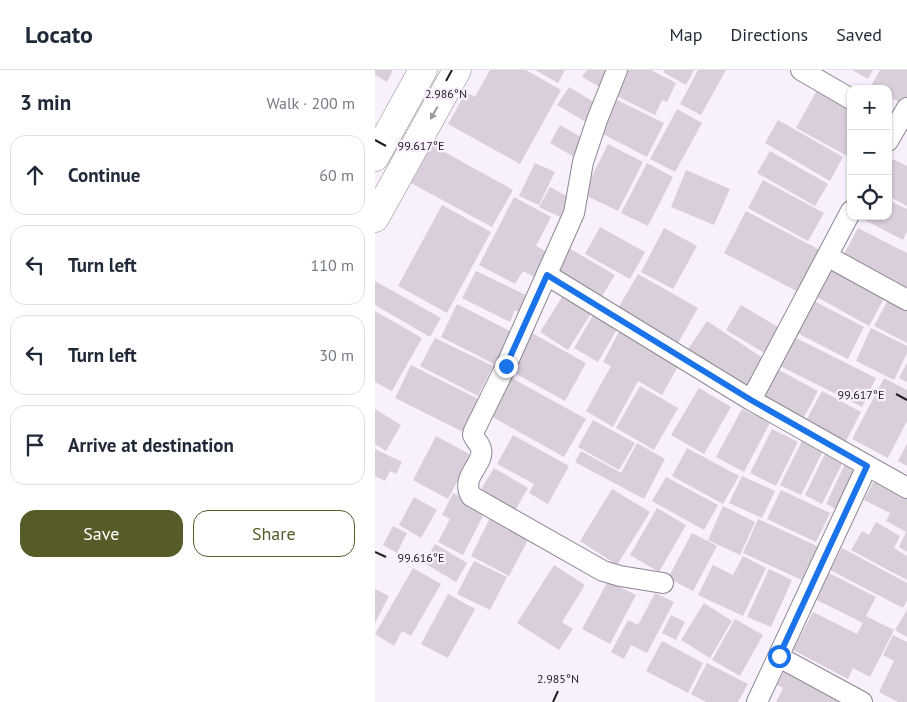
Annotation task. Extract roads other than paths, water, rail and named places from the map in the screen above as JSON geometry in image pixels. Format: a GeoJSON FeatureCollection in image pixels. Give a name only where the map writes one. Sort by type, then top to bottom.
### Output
{"type":"FeatureCollection","features":[{"type":"Feature","properties":{"kind":"main road"},"geometry":{"type":"LineString","coordinates":[[375,157],[423,70]]}},
{"type":"Feature","properties":{"kind":"main road"},"geometry":{"type":"LineString","coordinates":[[375,218],[457,70]]}},
{"type":"Feature","properties":{"kind":"street"},"geometry":{"type":"LineString","coordinates":[[617,70],[583,162],[574,213],[506,366],[474,431],[473,435],[481,447],[481,454],[468,484],[468,490],[471,496],[603,571],[620,576],[663,583]]}},
{"type":"Feature","properties":{"kind":"street"},"geometry":{"type":"LineString","coordinates":[[801,70],[847,98]]}},
{"type":"Feature","properties":{"kind":"street"},"geometry":{"type":"LineString","coordinates":[[895,130],[907,108]]}},
{"type":"Feature","properties":{"kind":"street"},"geometry":{"type":"LineString","coordinates":[[751,400],[847,219]]}},
{"type":"Feature","properties":{"kind":"street"},"geometry":{"type":"LineString","coordinates":[[827,256],[907,300]]}},
{"type":"Feature","properties":{"kind":"street"},"geometry":{"type":"LineString","coordinates":[[547,275],[751,400],[907,488]]}},
{"type":"Feature","properties":{"kind":"street"},"geometry":{"type":"LineString","coordinates":[[757,702],[867,466]]}},
{"type":"Feature","properties":{"kind":"street"},"geometry":{"type":"LineString","coordinates":[[779,656],[862,702]]}}]}
